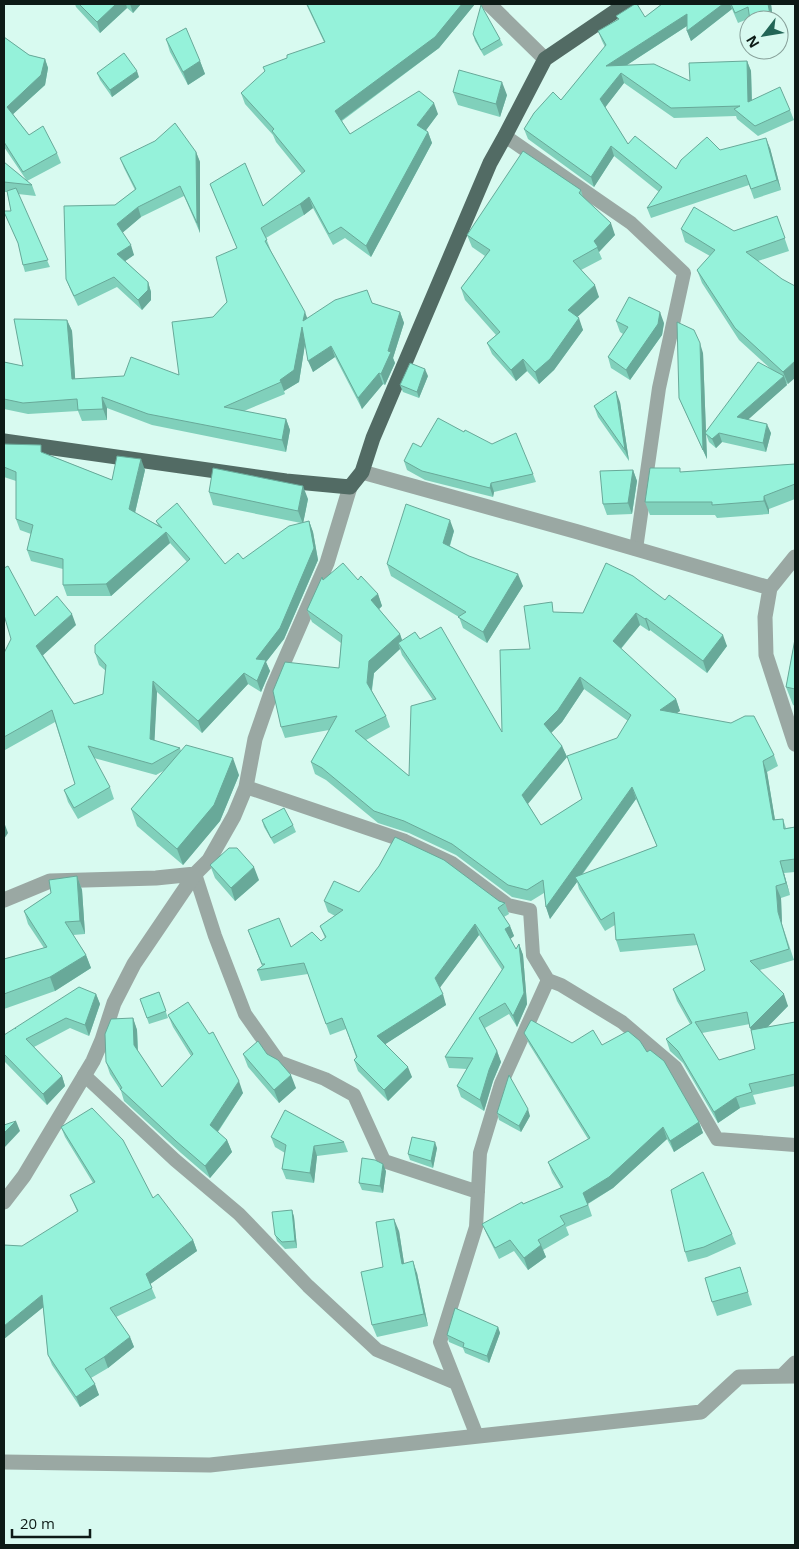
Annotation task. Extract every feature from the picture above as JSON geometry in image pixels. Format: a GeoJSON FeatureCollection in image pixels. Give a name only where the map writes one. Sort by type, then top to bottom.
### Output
{"type":"FeatureCollection","features":[{"type":"Feature","properties":{"kind":"main road"},"geometry":{"type":"LineString","coordinates":[[4,440],[286,481],[350,487],[362,472],[373,438],[490,163],[545,59],[626,4]]}},
{"type":"Feature","properties":{"kind":"street"},"geometry":{"type":"LineString","coordinates":[[489,4],[545,59]]}},
{"type":"Feature","properties":{"kind":"street"},"geometry":{"type":"LineString","coordinates":[[362,472],[770,588]]}},
{"type":"Feature","properties":{"kind":"street"},"geometry":{"type":"LineString","coordinates":[[4,1202],[24,1176],[93,1061],[114,1003],[134,964],[195,874],[209,860],[234,816],[246,787],[255,738],[266,704],[327,563],[350,487]]}},
{"type":"Feature","properties":{"kind":"street"},"geometry":{"type":"LineString","coordinates":[[795,557],[770,588],[765,617],[766,655],[795,744]]}},
{"type":"Feature","properties":{"kind":"street"},"geometry":{"type":"LineString","coordinates":[[4,900],[50,881],[156,878],[195,874]]}},
{"type":"Feature","properties":{"kind":"street"},"geometry":{"type":"LineString","coordinates":[[4,1462],[210,1466],[701,1412],[739,1377],[789,1376],[795,1363]]}},
{"type":"Feature","properties":{"kind":"lane"},"geometry":{"type":"LineString","coordinates":[[505,136],[631,223],[684,273],[659,388],[636,549]]}},
{"type":"Feature","properties":{"kind":"lane"},"geometry":{"type":"LineString","coordinates":[[246,787],[405,841],[452,863],[508,905],[530,910],[533,955],[548,980],[561,985],[622,1022],[675,1067],[717,1139],[795,1145]]}},
{"type":"Feature","properties":{"kind":"lane"},"geometry":{"type":"LineString","coordinates":[[195,874],[214,936],[245,1014],[279,1062],[325,1079],[354,1094],[384,1162],[478,1192]]}},
{"type":"Feature","properties":{"kind":"lane"},"geometry":{"type":"LineString","coordinates":[[477,1436],[440,1342],[476,1227],[480,1153],[501,1084],[548,980]]}},
{"type":"Feature","properties":{"kind":"lane"},"geometry":{"type":"LineString","coordinates":[[84,1075],[176,1160],[239,1214],[308,1286],[377,1350],[456,1383]]}},
{"type":"Feature","properties":{"kind":"building"},"geometry":{"type":"Polygon","coordinates":[[[79,4],[116,4],[97,22],[79,4]]]}},
{"type":"Feature","properties":{"kind":"building"},"geometry":{"type":"Polygon","coordinates":[[[307,4],[462,4],[435,37],[335,111],[350,134],[419,91],[434,103],[417,125],[428,132],[366,246],[341,227],[329,234],[309,197],[261,228],[267,240],[265,241],[305,312],[303,321],[335,300],[367,290],[372,303],[400,312],[388,351],[391,352],[381,374],[379,373],[358,398],[331,346],[308,361],[302,327],[294,370],[280,380],[281,382],[224,407],[286,419],[282,440],[148,414],[102,397],[103,409],[78,410],[77,399],[23,403],[4,399],[4,362],[23,366],[14,319],[67,320],[72,379],[124,376],[131,357],[179,375],[172,322],[213,317],[227,302],[216,257],[237,248],[210,184],[245,163],[263,206],[305,171],[272,131],[274,129],[241,93],[265,71],[263,67],[287,58],[287,55],[325,42],[307,4]]]}},
{"type":"Feature","properties":{"kind":"building"},"geometry":{"type":"Polygon","coordinates":[[[637,4],[645,17],[662,4],[723,4],[687,31],[687,14],[606,66],[654,64],[690,81],[689,63],[747,61],[748,102],[780,87],[790,110],[755,126],[734,109],[740,106],[671,108],[621,73],[600,99],[628,144],[635,136],[676,169],[681,160],[707,137],[720,150],[766,138],[777,180],[751,189],[746,175],[647,208],[662,187],[611,146],[591,177],[524,129],[534,113],[553,92],[561,100],[606,45],[598,31],[619,19],[616,16],[637,4]]]}},
{"type":"Feature","properties":{"kind":"building"},"geometry":{"type":"Polygon","coordinates":[[[731,4],[768,4],[769,10],[748,10],[748,7],[735,13],[731,4]]]}},
{"type":"Feature","properties":{"kind":"building"},"geometry":{"type":"Polygon","coordinates":[[[481,5],[500,39],[481,50],[473,34],[481,5]]]}},
{"type":"Feature","properties":{"kind":"building"},"geometry":{"type":"Polygon","coordinates":[[[186,28],[200,61],[183,72],[166,39],[186,28]]]}},
{"type":"Feature","properties":{"kind":"building"},"geometry":{"type":"Polygon","coordinates":[[[4,37],[29,55],[45,59],[41,75],[7,107],[29,135],[43,126],[57,153],[23,172],[4,142],[4,37]]]}},
{"type":"Feature","properties":{"kind":"building"},"geometry":{"type":"Polygon","coordinates":[[[124,53],[137,71],[110,90],[97,73],[124,53]]]}},
{"type":"Feature","properties":{"kind":"building"},"geometry":{"type":"Polygon","coordinates":[[[459,70],[502,82],[496,104],[453,92],[459,70]]]}},
{"type":"Feature","properties":{"kind":"building"},"geometry":{"type":"Polygon","coordinates":[[[175,123],[196,152],[197,223],[180,186],[138,207],[117,224],[131,245],[117,254],[148,282],[148,290],[138,300],[114,277],[74,296],[66,279],[64,206],[115,205],[136,189],[120,158],[155,141],[175,123]]]}},
{"type":"Feature","properties":{"kind":"building"},"geometry":{"type":"Polygon","coordinates":[[[523,151],[581,190],[579,193],[611,223],[594,241],[598,247],[573,261],[595,285],[568,310],[579,318],[550,359],[535,372],[523,359],[511,370],[487,343],[500,332],[461,288],[490,250],[467,235],[523,151]]]}},
{"type":"Feature","properties":{"kind":"building"},"geometry":{"type":"Polygon","coordinates":[[[4,162],[32,185],[4,182],[4,162]]]}},
{"type":"Feature","properties":{"kind":"building"},"geometry":{"type":"Polygon","coordinates":[[[16,188],[48,260],[23,265],[18,243],[4,212],[11,211],[7,191],[16,188]]]}},
{"type":"Feature","properties":{"kind":"building"},"geometry":{"type":"Polygon","coordinates":[[[694,207],[734,231],[777,216],[785,238],[746,252],[782,279],[795,286],[795,361],[783,372],[735,328],[697,270],[715,250],[681,229],[694,207]]]}},
{"type":"Feature","properties":{"kind":"building"},"geometry":{"type":"Polygon","coordinates":[[[629,297],[660,312],[658,324],[626,370],[608,357],[628,327],[616,321],[629,297]]]}},
{"type":"Feature","properties":{"kind":"building"},"geometry":{"type":"Polygon","coordinates":[[[677,322],[694,330],[700,343],[703,450],[679,398],[677,322]]]}},
{"type":"Feature","properties":{"kind":"building"},"geometry":{"type":"Polygon","coordinates":[[[758,362],[784,376],[737,417],[767,424],[763,443],[719,433],[712,439],[705,433],[758,362]]]}},
{"type":"Feature","properties":{"kind":"building"},"geometry":{"type":"Polygon","coordinates":[[[410,363],[425,369],[417,392],[400,385],[410,363]]]}},
{"type":"Feature","properties":{"kind":"building"},"geometry":{"type":"Polygon","coordinates":[[[616,391],[625,450],[594,406],[616,391]]]}},
{"type":"Feature","properties":{"kind":"building"},"geometry":{"type":"Polygon","coordinates":[[[438,418],[492,444],[516,433],[533,474],[491,483],[490,488],[422,471],[404,461],[413,443],[421,447],[438,418]]]}},
{"type":"Feature","properties":{"kind":"building"},"geometry":{"type":"Polygon","coordinates":[[[4,444],[41,445],[41,452],[112,480],[117,456],[141,459],[129,509],[162,528],[156,521],[177,503],[225,564],[238,553],[243,559],[289,526],[309,521],[314,548],[280,628],[256,659],[266,660],[257,681],[244,673],[198,721],[153,681],[150,739],[180,748],[152,764],[88,746],[110,787],[74,808],[64,790],[75,784],[52,710],[4,737],[4,653],[11,639],[4,615],[4,568],[8,566],[35,616],[57,596],[72,614],[36,646],[74,704],[103,694],[106,665],[95,653],[95,645],[190,559],[166,532],[106,584],[63,585],[63,559],[27,550],[33,525],[16,519],[16,472],[4,467],[4,444]]]}},
{"type":"Feature","properties":{"kind":"building"},"geometry":{"type":"Polygon","coordinates":[[[795,464],[795,484],[764,496],[764,501],[712,505],[712,502],[645,502],[650,468],[680,468],[680,472],[795,464]]]}},
{"type":"Feature","properties":{"kind":"building"},"geometry":{"type":"Polygon","coordinates":[[[213,468],[303,486],[298,511],[209,492],[213,468]]]}},
{"type":"Feature","properties":{"kind":"building"},"geometry":{"type":"Polygon","coordinates":[[[633,470],[628,503],[603,504],[600,471],[633,470]]]}},
{"type":"Feature","properties":{"kind":"building"},"geometry":{"type":"Polygon","coordinates":[[[406,504],[450,520],[443,543],[469,556],[518,574],[483,632],[458,617],[466,612],[387,564],[406,504]]]}},
{"type":"Feature","properties":{"kind":"building"},"geometry":{"type":"Polygon","coordinates":[[[343,563],[358,580],[361,576],[378,594],[371,600],[400,634],[369,661],[367,683],[386,716],[355,731],[409,776],[411,706],[436,699],[398,643],[415,632],[420,639],[441,627],[502,732],[500,650],[530,649],[524,606],[552,602],[553,612],[583,613],[606,563],[633,576],[665,600],[669,595],[723,635],[703,661],[646,618],[636,613],[613,641],[676,699],[660,710],[731,723],[745,716],[754,716],[774,755],[763,761],[773,820],[783,819],[784,829],[795,827],[795,859],[780,861],[786,883],[776,886],[778,912],[789,949],[750,961],[784,994],[750,1028],[747,1012],[695,1022],[719,1060],[755,1049],[751,1030],[795,1022],[795,1074],[749,1084],[752,1092],[736,1097],[714,1112],[678,1051],[666,1039],[692,1023],[673,989],[705,970],[694,934],[616,940],[614,912],[601,920],[575,877],[657,846],[632,787],[546,907],[543,880],[527,890],[508,885],[452,844],[404,821],[374,811],[322,768],[311,762],[337,716],[281,727],[273,691],[285,662],[339,668],[342,635],[307,610],[322,577],[323,580],[343,563]],[[580,677],[558,710],[544,724],[562,746],[522,795],[541,825],[582,799],[567,756],[617,738],[631,715],[580,677]]]}},
{"type":"Feature","properties":{"kind":"building"},"geometry":{"type":"Polygon","coordinates":[[[795,639],[795,689],[786,687],[795,639]]]}},
{"type":"Feature","properties":{"kind":"building"},"geometry":{"type":"Polygon","coordinates":[[[186,745],[233,758],[214,805],[177,849],[131,809],[186,745]]]}},
{"type":"Feature","properties":{"kind":"building"},"geometry":{"type":"Polygon","coordinates":[[[284,808],[293,825],[271,838],[262,820],[284,808]]]}},
{"type":"Feature","properties":{"kind":"building"},"geometry":{"type":"Polygon","coordinates":[[[395,837],[444,860],[499,901],[505,903],[498,908],[510,926],[505,929],[516,949],[519,944],[524,993],[513,1016],[505,1003],[479,1018],[497,1051],[480,1100],[457,1086],[473,1058],[445,1057],[504,967],[475,924],[435,978],[443,994],[377,1036],[408,1067],[384,1090],[354,1060],[357,1057],[342,1018],[326,1024],[304,963],[257,970],[265,964],[262,964],[248,930],[279,918],[291,947],[312,932],[321,941],[326,937],[320,926],[343,910],[324,901],[334,881],[359,892],[379,866],[395,837]]]}},
{"type":"Feature","properties":{"kind":"building"},"geometry":{"type":"Polygon","coordinates":[[[229,848],[237,848],[254,867],[231,888],[210,865],[229,848]]]}},
{"type":"Feature","properties":{"kind":"building"},"geometry":{"type":"Polygon","coordinates":[[[77,876],[80,921],[65,922],[86,955],[50,977],[4,994],[4,959],[47,947],[24,911],[51,893],[49,880],[77,876]]]}},
{"type":"Feature","properties":{"kind":"building"},"geometry":{"type":"Polygon","coordinates":[[[79,987],[96,994],[85,1025],[66,1018],[26,1039],[62,1076],[43,1094],[4,1054],[4,1035],[79,987]]]}},
{"type":"Feature","properties":{"kind":"building"},"geometry":{"type":"Polygon","coordinates":[[[159,992],[166,1011],[147,1018],[140,999],[159,992]]]}},
{"type":"Feature","properties":{"kind":"building"},"geometry":{"type":"Polygon","coordinates":[[[188,1002],[209,1034],[213,1032],[239,1081],[210,1125],[227,1140],[205,1166],[120,1089],[122,1088],[106,1062],[105,1034],[111,1019],[133,1018],[134,1045],[162,1087],[193,1054],[168,1015],[188,1002]]]}},
{"type":"Feature","properties":{"kind":"building"},"geometry":{"type":"Polygon","coordinates":[[[531,1020],[572,1043],[593,1030],[602,1045],[628,1031],[640,1041],[647,1052],[650,1050],[664,1061],[699,1122],[670,1141],[663,1127],[609,1177],[583,1193],[588,1205],[560,1216],[565,1224],[538,1240],[541,1245],[524,1258],[510,1240],[495,1248],[482,1224],[522,1202],[523,1204],[563,1187],[548,1162],[590,1138],[524,1033],[531,1020]]]}},
{"type":"Feature","properties":{"kind":"building"},"geometry":{"type":"Polygon","coordinates":[[[258,1041],[267,1054],[278,1060],[291,1075],[274,1090],[243,1054],[258,1041]]]}},
{"type":"Feature","properties":{"kind":"building"},"geometry":{"type":"Polygon","coordinates":[[[509,1075],[528,1109],[519,1126],[497,1113],[509,1075]]]}},
{"type":"Feature","properties":{"kind":"building"},"geometry":{"type":"Polygon","coordinates":[[[92,1108],[123,1140],[153,1198],[158,1194],[193,1240],[146,1274],[152,1288],[110,1308],[130,1337],[85,1369],[95,1384],[76,1397],[48,1355],[42,1295],[4,1326],[4,1245],[22,1246],[78,1211],[70,1195],[95,1182],[61,1127],[92,1108]]]}},
{"type":"Feature","properties":{"kind":"building"},"geometry":{"type":"Polygon","coordinates":[[[285,1110],[344,1142],[314,1146],[310,1173],[282,1169],[286,1145],[271,1137],[285,1110]]]}},
{"type":"Feature","properties":{"kind":"building"},"geometry":{"type":"Polygon","coordinates":[[[16,1121],[4,1133],[4,1125],[16,1121]]]}},
{"type":"Feature","properties":{"kind":"building"},"geometry":{"type":"Polygon","coordinates":[[[412,1137],[435,1142],[431,1161],[408,1154],[412,1137]]]}},
{"type":"Feature","properties":{"kind":"building"},"geometry":{"type":"Polygon","coordinates":[[[362,1158],[375,1160],[383,1164],[380,1186],[359,1183],[362,1158]]]}},
{"type":"Feature","properties":{"kind":"building"},"geometry":{"type":"Polygon","coordinates":[[[703,1172],[732,1234],[704,1247],[685,1252],[671,1190],[703,1172]]]}},
{"type":"Feature","properties":{"kind":"building"},"geometry":{"type":"Polygon","coordinates":[[[292,1210],[295,1241],[282,1242],[275,1235],[272,1212],[292,1210]]]}},
{"type":"Feature","properties":{"kind":"building"},"geometry":{"type":"Polygon","coordinates":[[[394,1219],[402,1264],[413,1261],[424,1314],[372,1325],[361,1272],[383,1267],[376,1222],[394,1219]]]}},
{"type":"Feature","properties":{"kind":"building"},"geometry":{"type":"Polygon","coordinates":[[[740,1267],[748,1292],[712,1302],[705,1278],[740,1267]]]}},
{"type":"Feature","properties":{"kind":"building"},"geometry":{"type":"Polygon","coordinates":[[[455,1308],[498,1327],[487,1356],[463,1347],[464,1343],[447,1335],[455,1308]]]}}]}
